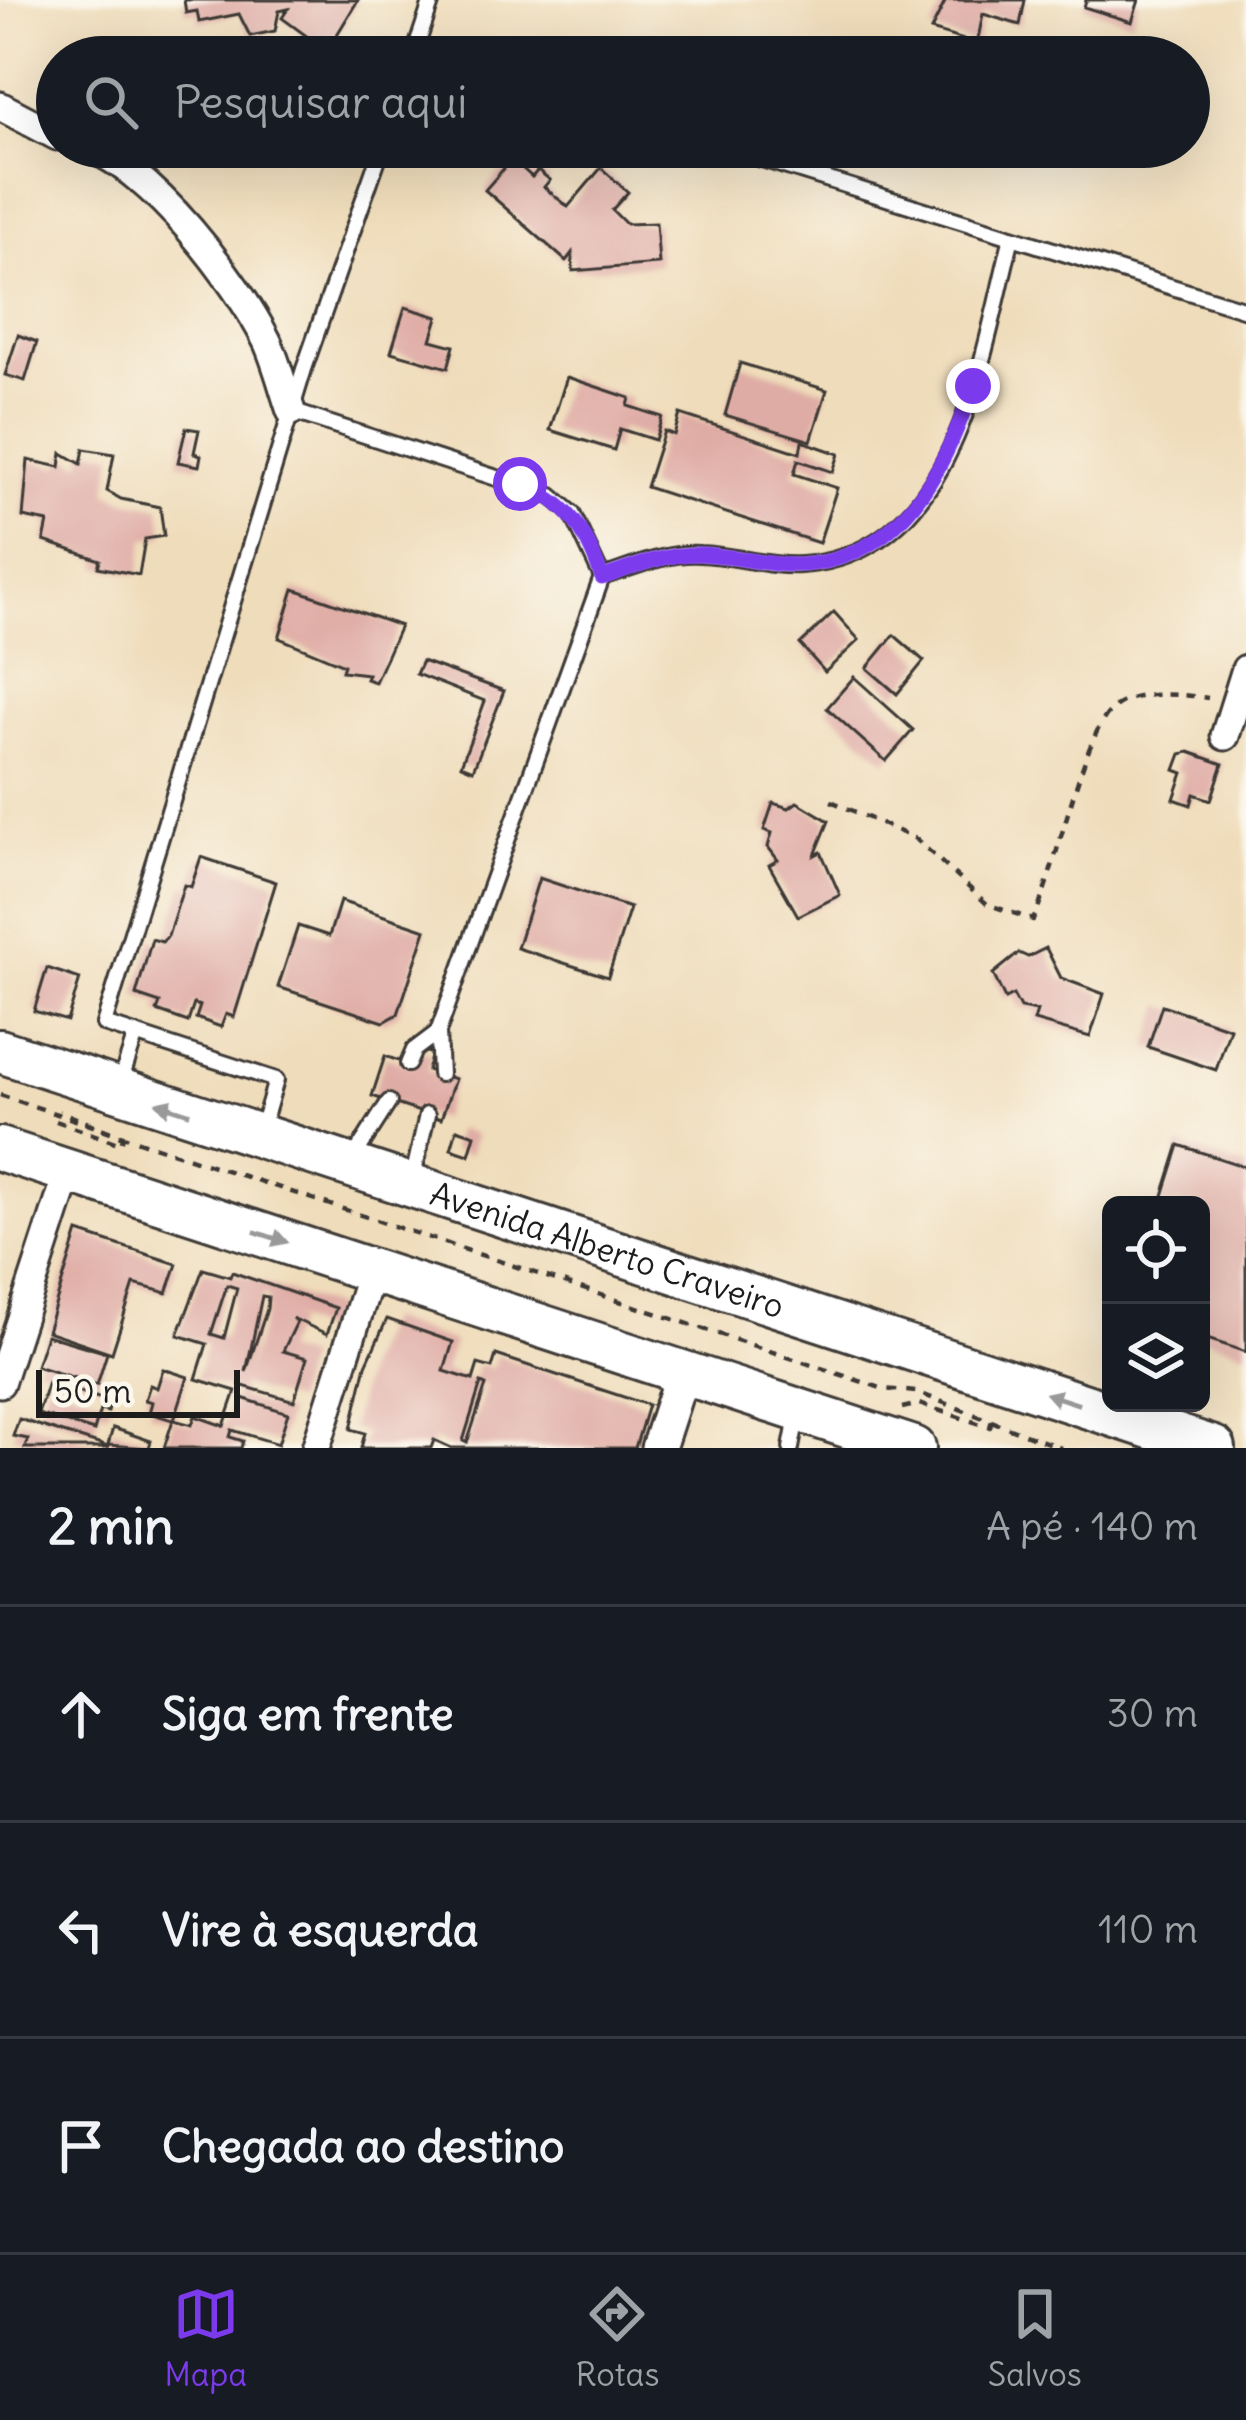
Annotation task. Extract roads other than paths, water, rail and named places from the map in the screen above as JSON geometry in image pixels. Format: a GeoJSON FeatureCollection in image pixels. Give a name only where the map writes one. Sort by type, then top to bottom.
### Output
{"type":"FeatureCollection","features":[{"type":"Feature","properties":{"kind":"main road","name":"Avenida Alberto Craveiro"},"geometry":{"type":"LineString","coordinates":[[0,1051],[1214,1448]]}},
{"type":"Feature","properties":{"kind":"main road"},"geometry":{"type":"LineString","coordinates":[[0,1149],[682,1374],[794,1430],[914,1448]]}},
{"type":"Feature","properties":{"kind":"street"},"geometry":{"type":"LineString","coordinates":[[0,106],[36,125]]}},
{"type":"Feature","properties":{"kind":"street"},"geometry":{"type":"LineString","coordinates":[[125,168],[158,196],[266,338],[291,411]]}},
{"type":"Feature","properties":{"kind":"street"},"geometry":{"type":"LineString","coordinates":[[1225,736],[1246,669]]}},
{"type":"Feature","properties":{"kind":"street"},"geometry":{"type":"LineString","coordinates":[[0,1383],[69,1172]]}},
{"type":"Feature","properties":{"kind":"street"},"geometry":{"type":"LineString","coordinates":[[316,1448],[372,1270]]}},
{"type":"Feature","properties":{"kind":"street"},"geometry":{"type":"LineString","coordinates":[[658,1448],[682,1374]]}},
{"type":"Feature","properties":{"kind":"lane"},"geometry":{"type":"LineString","coordinates":[[420,36],[432,0]]}},
{"type":"Feature","properties":{"kind":"lane"},"geometry":{"type":"LineString","coordinates":[[259,1136],[276,1080],[104,1024],[291,411],[375,168]]}},
{"type":"Feature","properties":{"kind":"lane"},"geometry":{"type":"LineString","coordinates":[[788,168],[1011,241],[1246,310]]}},
{"type":"Feature","properties":{"kind":"lane"},"geometry":{"type":"LineString","coordinates":[[602,578],[655,559],[697,553],[800,565],[837,559],[875,539],[918,506],[952,448],[1011,241]]}},
{"type":"Feature","properties":{"kind":"lane"},"geometry":{"type":"LineString","coordinates":[[291,411],[552,496],[572,513],[602,578],[438,1032],[440,1074]]}},
{"type":"Feature","properties":{"kind":"lane"},"geometry":{"type":"LineString","coordinates":[[408,1064],[414,1050],[438,1032]]}},
{"type":"Feature","properties":{"kind":"lane"},"geometry":{"type":"LineString","coordinates":[[118,1090],[136,1034]]}},
{"type":"Feature","properties":{"kind":"lane"},"geometry":{"type":"LineString","coordinates":[[346,1164],[372,1134],[389,1102]]}},
{"type":"Feature","properties":{"kind":"lane"},"geometry":{"type":"LineString","coordinates":[[411,1186],[427,1114]]}}]}
